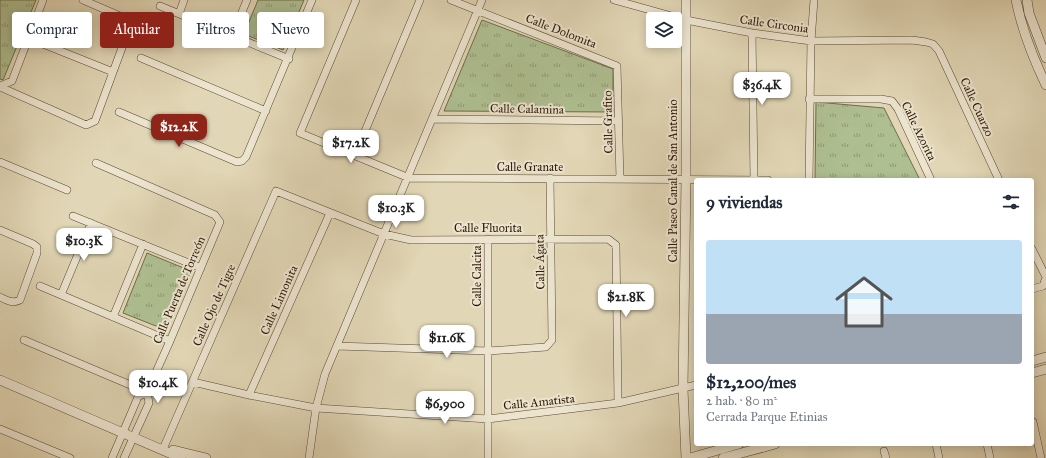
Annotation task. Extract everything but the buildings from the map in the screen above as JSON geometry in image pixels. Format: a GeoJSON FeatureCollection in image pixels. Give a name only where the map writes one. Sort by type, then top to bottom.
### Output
{"type":"FeatureCollection","features":[{"type":"Feature","properties":{"kind":"street"},"geometry":{"type":"LineString","coordinates":[[38,12],[43,0]]}},
{"type":"Feature","properties":{"kind":"street"},"geometry":{"type":"LineString","coordinates":[[0,87],[86,125],[94,121],[97,117],[130,29],[127,18],[83,0]]}},
{"type":"Feature","properties":{"kind":"street"},"geometry":{"type":"LineString","coordinates":[[178,14],[184,0]]}},
{"type":"Feature","properties":{"kind":"street"},"geometry":{"type":"LineString","coordinates":[[242,12],[247,0]]}},
{"type":"Feature","properties":{"kind":"street"},"geometry":{"type":"LineString","coordinates":[[119,112],[237,162],[242,161],[246,157],[289,59],[312,0]]}},
{"type":"Feature","properties":{"kind":"street","name":"Calle Granate"},"geometry":{"type":"LineString","coordinates":[[356,0],[300,133],[408,178],[694,179]]}},
{"type":"Feature","properties":{"kind":"street"},"geometry":{"type":"LineString","coordinates":[[354,155],[420,0]]}},
{"type":"Feature","properties":{"kind":"street","name":"Calle Dolomita"},"geometry":{"type":"LineString","coordinates":[[451,0],[617,66]]}},
{"type":"Feature","properties":{"kind":"street"},"geometry":{"type":"LineString","coordinates":[[309,458],[316,408],[325,374],[482,0]]}},
{"type":"Feature","properties":{"kind":"street","name":"Calle Circonia"},"geometry":{"type":"LineString","coordinates":[[614,0],[686,20],[752,33],[811,40],[912,40],[933,44]]}},
{"type":"Feature","properties":{"kind":"street","name":"Calle Paseo Canal de San Antonio"},"geometry":{"type":"LineString","coordinates":[[686,0],[686,179],[683,389],[686,458]]}},
{"type":"Feature","properties":{"kind":"street"},"geometry":{"type":"LineString","coordinates":[[809,178],[809,99],[814,0]]}},
{"type":"Feature","properties":{"kind":"street"},"geometry":{"type":"LineString","coordinates":[[1016,0],[1019,16],[1035,61],[1046,85]]}},
{"type":"Feature","properties":{"kind":"street"},"geometry":{"type":"LineString","coordinates":[[1027,0],[1029,14],[1046,58]]}},
{"type":"Feature","properties":{"kind":"street"},"geometry":{"type":"LineString","coordinates":[[160,6],[182,16]]}},
{"type":"Feature","properties":{"kind":"street"},"geometry":{"type":"LineString","coordinates":[[752,33],[754,178]]}},
{"type":"Feature","properties":{"kind":"street"},"geometry":{"type":"LineString","coordinates":[[249,43],[289,59]]}},
{"type":"Feature","properties":{"kind":"street","name":"Calle Cuarzo"},"geometry":{"type":"LineString","coordinates":[[933,44],[939,51],[999,178]]}},
{"type":"Feature","properties":{"kind":"street"},"geometry":{"type":"LineString","coordinates":[[0,87],[12,81],[24,48]]}},
{"type":"Feature","properties":{"kind":"street"},"geometry":{"type":"LineString","coordinates":[[53,48],[113,72]]}},
{"type":"Feature","properties":{"kind":"street"},"geometry":{"type":"LineString","coordinates":[[141,58],[266,111]]}},
{"type":"Feature","properties":{"kind":"street","name":"Calle Grafito"},"geometry":{"type":"LineString","coordinates":[[617,66],[620,121],[620,179]]}},
{"type":"Feature","properties":{"kind":"street","name":"Calle Azorita"},"geometry":{"type":"LineString","coordinates":[[809,99],[881,99],[892,101],[898,109],[930,178]]}},
{"type":"Feature","properties":{"kind":"street","name":"Calle Calamina"},"geometry":{"type":"LineString","coordinates":[[433,118],[620,121]]}},
{"type":"Feature","properties":{"kind":"street"},"geometry":{"type":"LineString","coordinates":[[0,162],[67,190]]}},
{"type":"Feature","properties":{"kind":"street","name":"Calle Puerta de Torreón"},"geometry":{"type":"LineString","coordinates":[[96,163],[219,218],[218,227],[147,392],[149,403],[124,458]]}},
{"type":"Feature","properties":{"kind":"street","name":"Calle Ágata"},"geometry":{"type":"LineString","coordinates":[[488,351],[546,347],[552,340],[550,178]]}},
{"type":"Feature","properties":{"kind":"street","name":"Calle Fluorita"},"geometry":{"type":"LineString","coordinates":[[276,191],[384,234],[411,240],[608,239],[613,241],[616,245],[618,403]]}},
{"type":"Feature","properties":{"kind":"street","name":"Calle Ojo de Tigre"},"geometry":{"type":"LineString","coordinates":[[164,450],[276,191]]}},
{"type":"Feature","properties":{"kind":"street","name":"Calle Limonita"},"geometry":{"type":"LineString","coordinates":[[249,395],[330,213]]}},
{"type":"Feature","properties":{"kind":"street"},"geometry":{"type":"LineString","coordinates":[[73,216],[201,268]]}},
{"type":"Feature","properties":{"kind":"street"},"geometry":{"type":"LineString","coordinates":[[61,294],[91,223]]}},
{"type":"Feature","properties":{"kind":"street"},"geometry":{"type":"LineString","coordinates":[[0,230],[33,244],[37,247],[37,253],[20,300],[17,302],[11,302],[0,298]]}},
{"type":"Feature","properties":{"kind":"street","name":"Calle Calcita"},"geometry":{"type":"LineString","coordinates":[[488,239],[488,458]]}},
{"type":"Feature","properties":{"kind":"street"},"geometry":{"type":"LineString","coordinates":[[113,317],[143,244]]}},
{"type":"Feature","properties":{"kind":"street"},"geometry":{"type":"LineString","coordinates":[[1034,253],[1046,278],[1043,286],[1034,288]]}},
{"type":"Feature","properties":{"kind":"street"},"geometry":{"type":"LineString","coordinates":[[40,286],[170,341]]}},
{"type":"Feature","properties":{"kind":"street"},"geometry":{"type":"LineString","coordinates":[[24,340],[147,392]]}},
{"type":"Feature","properties":{"kind":"street"},"geometry":{"type":"LineString","coordinates":[[337,346],[488,351]]}},
{"type":"Feature","properties":{"kind":"street"},"geometry":{"type":"LineString","coordinates":[[1034,360],[1046,357]]}},
{"type":"Feature","properties":{"kind":"street"},"geometry":{"type":"LineString","coordinates":[[1034,372],[1046,369]]}},
{"type":"Feature","properties":{"kind":"street"},"geometry":{"type":"LineString","coordinates":[[0,380],[181,458]]}},
{"type":"Feature","properties":{"kind":"street","name":"Calle Amatista"},"geometry":{"type":"LineString","coordinates":[[193,382],[316,408],[488,418],[618,403],[694,386]]}},
{"type":"Feature","properties":{"kind":"street","name":"Calle Puerta de Torreón"},"geometry":{"type":"LineString","coordinates":[[112,458],[138,397],[147,392]]}},
{"type":"Feature","properties":{"kind":"street"},"geometry":{"type":"LineString","coordinates":[[1034,422],[1041,458]]}},
{"type":"Feature","properties":{"kind":"street"},"geometry":{"type":"LineString","coordinates":[[0,429],[70,458]]}},
{"type":"Feature","properties":{"kind":"street"},"geometry":{"type":"LineString","coordinates":[[690,458],[732,446]]}},
{"type":"Feature","properties":{"kind":"street"},"geometry":{"type":"LineString","coordinates":[[723,458],[768,446]]}},
{"type":"Feature","properties":{"kind":"street"},"geometry":{"type":"LineString","coordinates":[[936,446],[939,458]]}},
{"type":"Feature","properties":{"kind":"street"},"geometry":{"type":"LineString","coordinates":[[987,446],[990,458]]}},
{"type":"Feature","properties":{"kind":"street"},"geometry":{"type":"LineString","coordinates":[[164,450],[175,450],[206,458]]}},
{"type":"Feature","properties":{"kind":"green space"},"geometry":{"type":"Polygon","coordinates":[[[0,0],[36,0],[31,12],[12,12],[12,48],[16,48],[3,80],[0,79],[0,0]]]}},
{"type":"Feature","properties":{"kind":"green space"},"geometry":{"type":"Polygon","coordinates":[[[258,0],[304,0],[299,12],[257,12],[257,39],[249,36],[249,22],[258,0]]]}},
{"type":"Feature","properties":{"kind":"green space"},"geometry":{"type":"Polygon","coordinates":[[[482,20],[613,69],[613,112],[444,111],[482,20]]]}},
{"type":"Feature","properties":{"kind":"green space"},"geometry":{"type":"Polygon","coordinates":[[[816,102],[884,108],[919,178],[815,178],[816,102]]]}},
{"type":"Feature","properties":{"kind":"green space"},"geometry":{"type":"Polygon","coordinates":[[[147,253],[191,271],[166,330],[123,313],[147,253]]]}}]}
